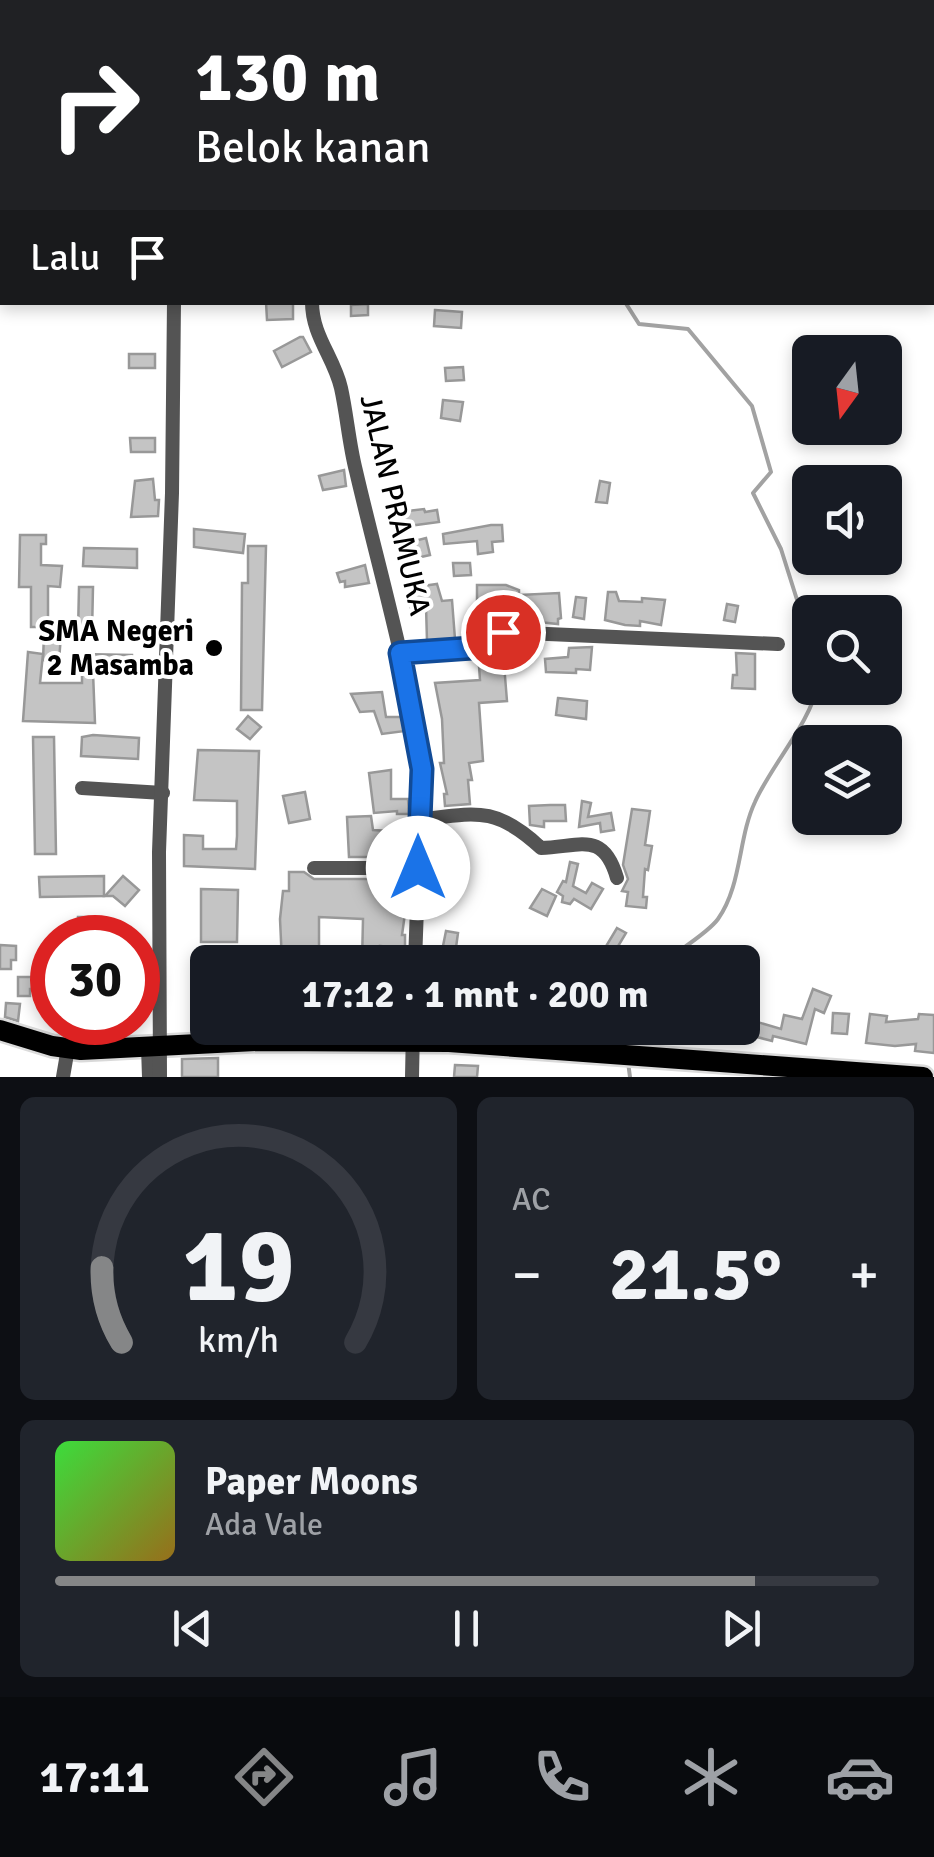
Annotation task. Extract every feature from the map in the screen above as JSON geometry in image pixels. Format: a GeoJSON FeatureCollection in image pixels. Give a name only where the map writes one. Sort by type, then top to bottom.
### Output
{"type":"FeatureCollection","features":[{"type":"Feature","properties":{"kind":"highway"},"geometry":{"type":"LineString","coordinates":[[0,1030],[68,1048],[190,1044]]}},
{"type":"Feature","properties":{"kind":"highway"},"geometry":{"type":"LineString","coordinates":[[531,1045],[648,1058],[923,1077]]}},
{"type":"Feature","properties":{"kind":"street"},"geometry":{"type":"LineString","coordinates":[[149,1077],[163,793],[174,305]]}},
{"type":"Feature","properties":{"kind":"street","name":"JALAN PRAMUKA"},"geometry":{"type":"LineString","coordinates":[[312,305],[314,328],[342,392],[355,469],[380,560],[422,769],[416,945]]}},
{"type":"Feature","properties":{"kind":"street"},"geometry":{"type":"LineString","coordinates":[[400,653],[472,648],[503,632],[778,644]]}},
{"type":"Feature","properties":{"kind":"street"},"geometry":{"type":"LineString","coordinates":[[82,788],[163,793]]}},
{"type":"Feature","properties":{"kind":"street"},"geometry":{"type":"LineString","coordinates":[[418,820],[485,813],[520,831],[541,848],[594,845],[612,860],[617,878]]}},
{"type":"Feature","properties":{"kind":"street"},"geometry":{"type":"LineString","coordinates":[[314,868],[418,868]]}},
{"type":"Feature","properties":{"kind":"street"},"geometry":{"type":"LineString","coordinates":[[412,1045],[412,1077]]}},
{"type":"Feature","properties":{"kind":"street"},"geometry":{"type":"LineString","coordinates":[[153,1046],[160,1077]]}},
{"type":"Feature","properties":{"kind":"street"},"geometry":{"type":"LineString","coordinates":[[63,1077],[68,1048]]}},
{"type":"Feature","properties":{"kind":"building"},"geometry":{"type":"Polygon","coordinates":[[[266,305],[293,305],[293,319],[267,320],[266,305]]]}},
{"type":"Feature","properties":{"kind":"building"},"geometry":{"type":"Polygon","coordinates":[[[351,305],[368,305],[368,315],[351,316],[351,305]]]}},
{"type":"Feature","properties":{"kind":"building"},"geometry":{"type":"Polygon","coordinates":[[[435,310],[462,312],[461,328],[434,326],[435,310]]]}},
{"type":"Feature","properties":{"kind":"building"},"geometry":{"type":"Polygon","coordinates":[[[300,337],[311,352],[282,367],[274,351],[300,337]]]}},
{"type":"Feature","properties":{"kind":"building"},"geometry":{"type":"Polygon","coordinates":[[[129,354],[155,354],[155,368],[129,368],[129,354]]]}},
{"type":"Feature","properties":{"kind":"building"},"geometry":{"type":"Polygon","coordinates":[[[463,367],[464,380],[446,381],[445,368],[463,367]]]}},
{"type":"Feature","properties":{"kind":"building"},"geometry":{"type":"Polygon","coordinates":[[[443,400],[463,402],[460,421],[441,418],[443,400]]]}},
{"type":"Feature","properties":{"kind":"building"},"geometry":{"type":"Polygon","coordinates":[[[130,438],[155,438],[155,452],[131,452],[130,438]]]}},
{"type":"Feature","properties":{"kind":"building"},"geometry":{"type":"Polygon","coordinates":[[[344,470],[346,486],[323,490],[319,476],[344,470]]]}},
{"type":"Feature","properties":{"kind":"building"},"geometry":{"type":"Polygon","coordinates":[[[153,479],[155,500],[159,500],[158,516],[131,517],[135,481],[153,479]]]}},
{"type":"Feature","properties":{"kind":"building"},"geometry":{"type":"Polygon","coordinates":[[[600,481],[610,483],[607,503],[596,502],[600,481]]]}},
{"type":"Feature","properties":{"kind":"building"},"geometry":{"type":"Polygon","coordinates":[[[437,510],[439,522],[401,527],[399,512],[437,510]]]}},
{"type":"Feature","properties":{"kind":"building"},"geometry":{"type":"Polygon","coordinates":[[[502,525],[503,541],[492,542],[493,552],[478,554],[477,541],[444,544],[443,534],[502,525]]]}},
{"type":"Feature","properties":{"kind":"building"},"geometry":{"type":"Polygon","coordinates":[[[194,529],[245,534],[243,553],[194,547],[194,529]]]}},
{"type":"Feature","properties":{"kind":"building"},"geometry":{"type":"Polygon","coordinates":[[[20,535],[46,535],[46,544],[41,544],[41,565],[62,566],[60,587],[48,586],[48,627],[31,627],[31,587],[19,587],[20,535]]]}},
{"type":"Feature","properties":{"kind":"building"},"geometry":{"type":"Polygon","coordinates":[[[426,538],[430,555],[403,561],[399,545],[426,538]]]}},
{"type":"Feature","properties":{"kind":"building"},"geometry":{"type":"Polygon","coordinates":[[[248,546],[266,546],[262,710],[241,710],[242,583],[248,583],[248,546]]]}},
{"type":"Feature","properties":{"kind":"building"},"geometry":{"type":"Polygon","coordinates":[[[84,548],[137,549],[137,568],[83,566],[84,548]]]}},
{"type":"Feature","properties":{"kind":"building"},"geometry":{"type":"Polygon","coordinates":[[[453,563],[470,563],[471,575],[454,576],[453,563]]]}},
{"type":"Feature","properties":{"kind":"building"},"geometry":{"type":"Polygon","coordinates":[[[365,565],[369,583],[345,587],[345,581],[340,582],[337,573],[365,565]]]}},
{"type":"Feature","properties":{"kind":"building"},"geometry":{"type":"Polygon","coordinates":[[[437,584],[442,601],[452,600],[455,639],[427,641],[426,606],[411,608],[408,588],[437,584]]]}},
{"type":"Feature","properties":{"kind":"building"},"geometry":{"type":"Polygon","coordinates":[[[477,585],[506,585],[519,590],[519,595],[559,593],[561,618],[558,624],[501,618],[500,603],[477,604],[477,585]]]}},
{"type":"Feature","properties":{"kind":"building"},"geometry":{"type":"Polygon","coordinates":[[[79,587],[93,587],[92,633],[78,633],[79,587]]]}},
{"type":"Feature","properties":{"kind":"building"},"geometry":{"type":"Polygon","coordinates":[[[608,592],[616,592],[619,601],[665,600],[661,625],[640,621],[640,626],[625,625],[605,620],[608,592]]]}},
{"type":"Feature","properties":{"kind":"building"},"geometry":{"type":"Polygon","coordinates":[[[576,597],[586,598],[584,619],[573,617],[576,597]]]}},
{"type":"Feature","properties":{"kind":"building"},"geometry":{"type":"Polygon","coordinates":[[[727,604],[738,606],[735,622],[724,620],[727,604]]]}},
{"type":"Feature","properties":{"kind":"building"},"geometry":{"type":"Polygon","coordinates":[[[44,634],[61,635],[59,661],[43,660],[44,634]]]}},
{"type":"Feature","properties":{"kind":"building"},"geometry":{"type":"Polygon","coordinates":[[[592,647],[590,670],[546,672],[545,659],[568,657],[569,648],[592,647]]]}},
{"type":"Feature","properties":{"kind":"building"},"geometry":{"type":"Polygon","coordinates":[[[28,652],[43,654],[40,683],[82,683],[82,654],[132,655],[132,673],[93,672],[95,723],[23,721],[28,652]]]}},
{"type":"Feature","properties":{"kind":"building"},"geometry":{"type":"Polygon","coordinates":[[[736,653],[755,654],[755,689],[732,688],[733,675],[737,675],[736,653]]]}},
{"type":"Feature","properties":{"kind":"building"},"geometry":{"type":"Polygon","coordinates":[[[504,664],[507,701],[479,703],[483,761],[469,763],[470,804],[445,806],[447,794],[440,763],[444,763],[442,719],[435,683],[480,680],[479,666],[504,664]]]}},
{"type":"Feature","properties":{"kind":"building"},"geometry":{"type":"Polygon","coordinates":[[[382,692],[386,717],[403,717],[405,731],[382,734],[374,711],[360,712],[351,694],[382,692]]]}},
{"type":"Feature","properties":{"kind":"building"},"geometry":{"type":"Polygon","coordinates":[[[558,698],[587,701],[586,719],[556,715],[558,698]]]}},
{"type":"Feature","properties":{"kind":"building"},"geometry":{"type":"Polygon","coordinates":[[[248,716],[261,727],[250,739],[237,729],[248,716]]]}},
{"type":"Feature","properties":{"kind":"building"},"geometry":{"type":"Polygon","coordinates":[[[33,737],[54,737],[56,854],[35,854],[33,737]]]}},
{"type":"Feature","properties":{"kind":"building"},"geometry":{"type":"Polygon","coordinates":[[[82,737],[139,738],[138,759],[81,756],[82,737]]]}},
{"type":"Feature","properties":{"kind":"building"},"geometry":{"type":"Polygon","coordinates":[[[198,750],[259,751],[255,869],[184,866],[184,835],[203,836],[203,849],[236,849],[237,801],[194,800],[198,750]]]}},
{"type":"Feature","properties":{"kind":"building"},"geometry":{"type":"Polygon","coordinates":[[[391,770],[391,799],[408,799],[409,814],[374,813],[369,773],[391,770]]]}},
{"type":"Feature","properties":{"kind":"building"},"geometry":{"type":"Polygon","coordinates":[[[305,792],[310,819],[289,823],[283,796],[305,792]]]}},
{"type":"Feature","properties":{"kind":"building"},"geometry":{"type":"Polygon","coordinates":[[[582,801],[591,803],[588,817],[611,813],[614,830],[601,832],[600,823],[579,827],[582,801]]]}},
{"type":"Feature","properties":{"kind":"building"},"geometry":{"type":"Polygon","coordinates":[[[565,805],[566,821],[544,821],[544,827],[530,825],[529,806],[565,805]]]}},
{"type":"Feature","properties":{"kind":"building"},"geometry":{"type":"Polygon","coordinates":[[[632,809],[650,811],[645,845],[652,846],[648,870],[645,869],[646,908],[626,906],[628,892],[622,891],[628,879],[623,865],[632,809]]]}},
{"type":"Feature","properties":{"kind":"building"},"geometry":{"type":"Polygon","coordinates":[[[371,816],[373,830],[409,832],[408,857],[349,857],[347,817],[371,816]]]}},
{"type":"Feature","properties":{"kind":"building"},"geometry":{"type":"Polygon","coordinates":[[[570,862],[578,864],[573,886],[586,893],[592,883],[603,889],[591,909],[574,899],[570,904],[562,902],[563,896],[557,892],[566,882],[570,862]]]}},
{"type":"Feature","properties":{"kind":"building"},"geometry":{"type":"Polygon","coordinates":[[[289,872],[304,872],[314,879],[399,879],[397,905],[406,906],[402,935],[405,945],[362,945],[363,919],[319,917],[319,945],[281,945],[283,891],[289,891],[289,872]]]}},
{"type":"Feature","properties":{"kind":"building"},"geometry":{"type":"Polygon","coordinates":[[[104,876],[104,896],[40,897],[39,877],[104,876]]]}},
{"type":"Feature","properties":{"kind":"building"},"geometry":{"type":"Polygon","coordinates":[[[123,876],[139,890],[125,906],[113,896],[105,896],[123,876]]]}},
{"type":"Feature","properties":{"kind":"building"},"geometry":{"type":"Polygon","coordinates":[[[201,889],[238,890],[237,942],[201,942],[201,889]]]}},
{"type":"Feature","properties":{"kind":"building"},"geometry":{"type":"Polygon","coordinates":[[[542,889],[556,896],[547,916],[530,908],[542,889]]]}},
{"type":"Feature","properties":{"kind":"building"},"geometry":{"type":"Polygon","coordinates":[[[617,928],[626,933],[619,945],[607,945],[617,928]]]}},
{"type":"Feature","properties":{"kind":"building"},"geometry":{"type":"Polygon","coordinates":[[[446,931],[458,933],[456,945],[443,945],[446,931]]]}},
{"type":"Feature","properties":{"kind":"building"},"geometry":{"type":"Polygon","coordinates":[[[0,945],[16,946],[11,969],[0,969],[0,945]]]}},
{"type":"Feature","properties":{"kind":"building"},"geometry":{"type":"Polygon","coordinates":[[[18,977],[30,977],[30,996],[18,996],[18,977]]]}},
{"type":"Feature","properties":{"kind":"building"},"geometry":{"type":"Polygon","coordinates":[[[813,989],[831,996],[824,1013],[815,1009],[806,1044],[773,1036],[772,1041],[760,1038],[760,1023],[781,1029],[784,1015],[802,1019],[813,989]]]}},
{"type":"Feature","properties":{"kind":"building"},"geometry":{"type":"Polygon","coordinates":[[[6,1003],[20,1004],[18,1021],[5,1017],[6,1003]]]}},
{"type":"Feature","properties":{"kind":"building"},"geometry":{"type":"Polygon","coordinates":[[[833,1013],[849,1014],[847,1034],[832,1033],[833,1013]]]}},
{"type":"Feature","properties":{"kind":"building"},"geometry":{"type":"Polygon","coordinates":[[[870,1014],[887,1016],[886,1022],[918,1019],[919,1014],[934,1015],[934,1053],[915,1051],[916,1044],[866,1043],[870,1014]]]}},
{"type":"Feature","properties":{"kind":"building"},"geometry":{"type":"Polygon","coordinates":[[[218,1058],[218,1077],[182,1077],[182,1059],[218,1058]]]}},
{"type":"Feature","properties":{"kind":"building"},"geometry":{"type":"Polygon","coordinates":[[[455,1065],[478,1066],[477,1077],[454,1077],[455,1065]]]}},
{"type":"Feature","properties":{"kind":"waterway"},"geometry":{"type":"LineString","coordinates":[[627,305],[639,324],[688,329],[752,406],[771,472],[753,493],[781,549],[796,595]]}},
{"type":"Feature","properties":{"kind":"waterway"},"geometry":{"type":"LineString","coordinates":[[687,945],[707,930],[726,906],[755,802],[811,705]]}},
{"type":"Feature","properties":{"kind":"waterway"},"geometry":{"type":"LineString","coordinates":[[628,1062],[630,1077]]}},
{"type":"Feature","properties":{"kind":"place","name":"SMA Negeri 2 Masamba"},"geometry":{"type":"Point","coordinates":[214,648]}},
{"type":"Feature","properties":{"kind":"route"},"geometry":{"type":"LineString","coordinates":[[418,868],[422,769],[400,653],[472,648],[503,632]]}}]}
